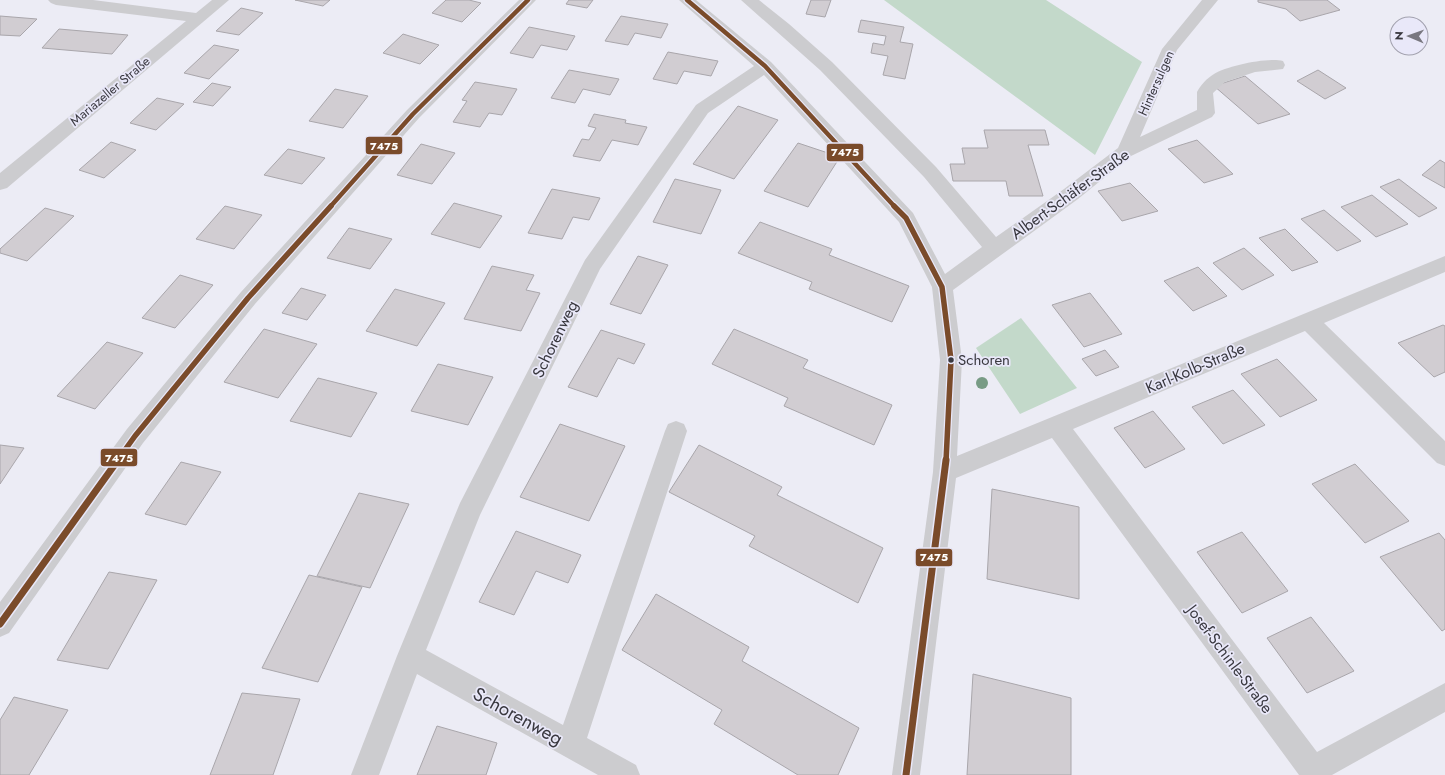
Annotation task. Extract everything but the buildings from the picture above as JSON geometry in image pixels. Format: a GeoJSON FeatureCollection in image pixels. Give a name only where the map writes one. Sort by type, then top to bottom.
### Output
{"type":"FeatureCollection","features":[{"type":"Feature","properties":{"kind":"street"},"geometry":{"type":"LineString","coordinates":[[56,0],[199,18]]}},
{"type":"Feature","properties":{"kind":"street","name":"Mariazeller Straße"},"geometry":{"type":"LineString","coordinates":[[0,183],[221,0]]}},
{"type":"Feature","properties":{"kind":"street"},"geometry":{"type":"LineString","coordinates":[[0,624],[135,436],[248,298],[413,114],[528,0]]}},
{"type":"Feature","properties":{"kind":"street"},"geometry":{"type":"LineString","coordinates":[[687,0],[765,66],[906,218],[942,287],[951,360],[945,472],[906,775]]}},
{"type":"Feature","properties":{"kind":"street"},"geometry":{"type":"LineString","coordinates":[[749,0],[783,27],[837,77],[930,172],[994,248]]}},
{"type":"Feature","properties":{"kind":"street","name":"Hintersulgen"},"geometry":{"type":"LineString","coordinates":[[1126,152],[1170,49],[1210,0]]}},
{"type":"Feature","properties":{"kind":"street","name":"Albert-Schäfer-Straße"},"geometry":{"type":"LineString","coordinates":[[942,287],[994,248],[1072,194],[1126,152],[1206,113],[1205,92],[1218,78],[1253,67],[1277,65]]}},
{"type":"Feature","properties":{"kind":"street","name":"Schorenweg"},"geometry":{"type":"LineString","coordinates":[[365,775],[410,656],[469,511],[592,264],[702,109],[765,66]]}},
{"type":"Feature","properties":{"kind":"street","name":"Karl-Kolb-Straße"},"geometry":{"type":"LineString","coordinates":[[945,472],[1445,264]]}},
{"type":"Feature","properties":{"kind":"street"},"geometry":{"type":"LineString","coordinates":[[1308,321],[1445,456]]}},
{"type":"Feature","properties":{"kind":"street","name":"Josef-Schinle-Straße"},"geometry":{"type":"LineString","coordinates":[[1056,426],[1315,773],[1445,697]]}},
{"type":"Feature","properties":{"kind":"street"},"geometry":{"type":"LineString","coordinates":[[570,744],[676,431]]}},
{"type":"Feature","properties":{"kind":"street","name":"Schorenweg"},"geometry":{"type":"LineString","coordinates":[[410,656],[626,775]]}},
{"type":"Feature","properties":{"kind":"green space"},"geometry":{"type":"Polygon","coordinates":[[[884,0],[1046,0],[1142,62],[1095,155],[884,0]]]}},
{"type":"Feature","properties":{"kind":"green space"},"geometry":{"type":"Polygon","coordinates":[[[1021,318],[1077,388],[1020,414],[976,348],[1021,318]]]}},
{"type":"Feature","properties":{"kind":"transit line","name":"7475"},"geometry":{"type":"LineString","coordinates":[[0,624],[135,436],[248,298],[413,114],[528,0]]}},
{"type":"Feature","properties":{"kind":"transit line","name":"7475"},"geometry":{"type":"LineString","coordinates":[[687,0],[765,66],[906,218],[942,287],[951,360],[945,472],[906,775]]}},
{"type":"Feature","properties":{"kind":"place","name":"Schoren"},"geometry":{"type":"Point","coordinates":[951,360]}}]}
